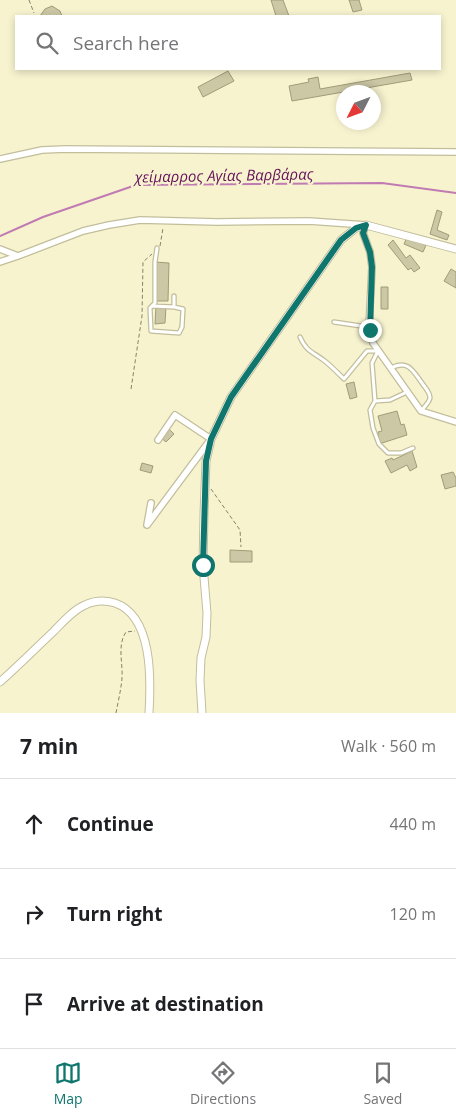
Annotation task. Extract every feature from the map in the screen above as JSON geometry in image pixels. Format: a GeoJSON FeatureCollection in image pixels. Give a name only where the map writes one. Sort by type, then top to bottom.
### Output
{"type":"FeatureCollection","features":[{"type":"Feature","properties":{"kind":"street"},"geometry":{"type":"LineString","coordinates":[[0,159],[32,152],[65,149],[456,152]]}},
{"type":"Feature","properties":{"kind":"street"},"geometry":{"type":"LineString","coordinates":[[0,262],[83,231],[140,220],[309,221],[366,225],[456,249]]}},
{"type":"Feature","properties":{"kind":"street"},"geometry":{"type":"LineString","coordinates":[[366,225],[363,233],[370,252],[372,267],[370,330],[373,344],[421,411],[456,422]]}},
{"type":"Feature","properties":{"kind":"street"},"geometry":{"type":"LineString","coordinates":[[151,502],[147,525],[211,439],[231,397],[341,240],[356,228],[366,225]]}},
{"type":"Feature","properties":{"kind":"street"},"geometry":{"type":"LineString","coordinates":[[0,248],[18,256]]}},
{"type":"Feature","properties":{"kind":"street"},"geometry":{"type":"LineString","coordinates":[[158,440],[176,415],[211,439]]}},
{"type":"Feature","properties":{"kind":"street"},"geometry":{"type":"LineString","coordinates":[[202,713],[201,658],[206,637],[203,565],[206,461],[211,439]]}},
{"type":"Feature","properties":{"kind":"street"},"geometry":{"type":"LineString","coordinates":[[0,682],[84,605],[98,601],[110,601],[132,613],[143,632],[148,664],[149,713]]}},
{"type":"Feature","properties":{"kind":"lane"},"geometry":{"type":"LineString","coordinates":[[152,306],[183,309],[182,327],[179,333],[151,331],[150,308],[152,306],[155,303],[157,248]]}},
{"type":"Feature","properties":{"kind":"lane"},"geometry":{"type":"LineString","coordinates":[[174,296],[174,307]]}},
{"type":"Feature","properties":{"kind":"lane"},"geometry":{"type":"LineString","coordinates":[[334,322],[361,326],[370,330]]}},
{"type":"Feature","properties":{"kind":"lane"},"geometry":{"type":"LineString","coordinates":[[300,337],[303,345],[325,361],[344,379],[367,351],[378,351],[372,363],[375,401],[370,410],[373,428],[379,444],[388,453],[401,453],[413,448]]}},
{"type":"Feature","properties":{"kind":"lane"},"geometry":{"type":"LineString","coordinates":[[390,368],[402,364],[412,368],[428,392],[430,399],[421,411]]}},
{"type":"Feature","properties":{"kind":"lane"},"geometry":{"type":"LineString","coordinates":[[375,401],[390,400],[407,392]]}},
{"type":"Feature","properties":{"kind":"path"},"geometry":{"type":"LineString","coordinates":[[30,0],[34,13]]}},
{"type":"Feature","properties":{"kind":"path"},"geometry":{"type":"LineString","coordinates":[[131,389],[142,316],[143,262],[161,244],[164,221]]}},
{"type":"Feature","properties":{"kind":"path"},"geometry":{"type":"LineString","coordinates":[[206,481],[240,530],[242,547]]}},
{"type":"Feature","properties":{"kind":"path"},"geometry":{"type":"LineString","coordinates":[[116,713],[122,678],[121,651],[124,635],[128,631],[143,632]]}},
{"type":"Feature","properties":{"kind":"building"},"geometry":{"type":"Polygon","coordinates":[[[271,0],[283,0],[289,15],[276,15],[271,0]]]}},
{"type":"Feature","properties":{"kind":"building"},"geometry":{"type":"Polygon","coordinates":[[[349,0],[359,0],[362,10],[353,12],[349,0]]]}},
{"type":"Feature","properties":{"kind":"building"},"geometry":{"type":"Polygon","coordinates":[[[52,6],[60,11],[62,15],[41,15],[45,9],[52,6]]]}},
{"type":"Feature","properties":{"kind":"building"},"geometry":{"type":"Polygon","coordinates":[[[228,71],[234,81],[203,97],[198,87],[228,71]]]}},
{"type":"Feature","properties":{"kind":"building"},"geometry":{"type":"Polygon","coordinates":[[[410,73],[412,80],[381,85],[342,85],[410,73]]]}},
{"type":"Feature","properties":{"kind":"building"},"geometry":{"type":"Polygon","coordinates":[[[318,77],[320,89],[336,86],[336,93],[292,101],[289,86],[309,82],[308,79],[318,77]]]}},
{"type":"Feature","properties":{"kind":"building"},"geometry":{"type":"Polygon","coordinates":[[[437,210],[442,212],[437,230],[449,235],[447,240],[430,234],[437,210]]]}},
{"type":"Feature","properties":{"kind":"building"},"geometry":{"type":"Polygon","coordinates":[[[407,237],[426,245],[423,252],[404,244],[407,237]]]}},
{"type":"Feature","properties":{"kind":"building"},"geometry":{"type":"Polygon","coordinates":[[[393,240],[406,258],[410,255],[420,268],[414,272],[411,268],[408,270],[388,245],[393,240]]]}},
{"type":"Feature","properties":{"kind":"building"},"geometry":{"type":"Polygon","coordinates":[[[155,262],[169,263],[168,301],[154,301],[155,262]]]}},
{"type":"Feature","properties":{"kind":"building"},"geometry":{"type":"Polygon","coordinates":[[[451,269],[456,272],[456,288],[444,281],[451,269]]]}},
{"type":"Feature","properties":{"kind":"building"},"geometry":{"type":"Polygon","coordinates":[[[381,287],[388,287],[388,309],[381,309],[381,287]]]}},
{"type":"Feature","properties":{"kind":"building"},"geometry":{"type":"Polygon","coordinates":[[[156,306],[166,307],[165,323],[155,324],[156,306]]]}},
{"type":"Feature","properties":{"kind":"building"},"geometry":{"type":"Polygon","coordinates":[[[354,382],[357,397],[350,399],[346,384],[354,382]]]}},
{"type":"Feature","properties":{"kind":"building"},"geometry":{"type":"Polygon","coordinates":[[[397,411],[401,425],[404,424],[407,435],[379,444],[378,432],[382,431],[378,416],[397,411]]]}},
{"type":"Feature","properties":{"kind":"building"},"geometry":{"type":"Polygon","coordinates":[[[167,427],[174,434],[166,442],[160,437],[167,427]]]}},
{"type":"Feature","properties":{"kind":"building"},"geometry":{"type":"Polygon","coordinates":[[[412,451],[417,467],[410,471],[407,465],[391,473],[385,461],[392,458],[393,460],[412,451]]]}},
{"type":"Feature","properties":{"kind":"building"},"geometry":{"type":"Polygon","coordinates":[[[142,463],[153,466],[151,473],[140,470],[142,463]]]}},
{"type":"Feature","properties":{"kind":"building"},"geometry":{"type":"Polygon","coordinates":[[[453,472],[456,478],[456,486],[445,489],[441,475],[453,472]]]}},
{"type":"Feature","properties":{"kind":"building"},"geometry":{"type":"Polygon","coordinates":[[[230,550],[252,551],[252,562],[230,562],[230,550]]]}},
{"type":"Feature","properties":{"kind":"waterway","name":"χείμαρρος Αγίας Βαρβάρας"},"geometry":{"type":"LineString","coordinates":[[0,236],[43,217],[136,185],[382,183],[456,193]]}},
{"type":"Feature","properties":{"kind":"route"},"geometry":{"type":"LineString","coordinates":[[203,565],[206,461],[211,439],[231,397],[341,240],[356,228],[366,225],[363,233],[370,252],[372,267],[370,330]]}}]}
